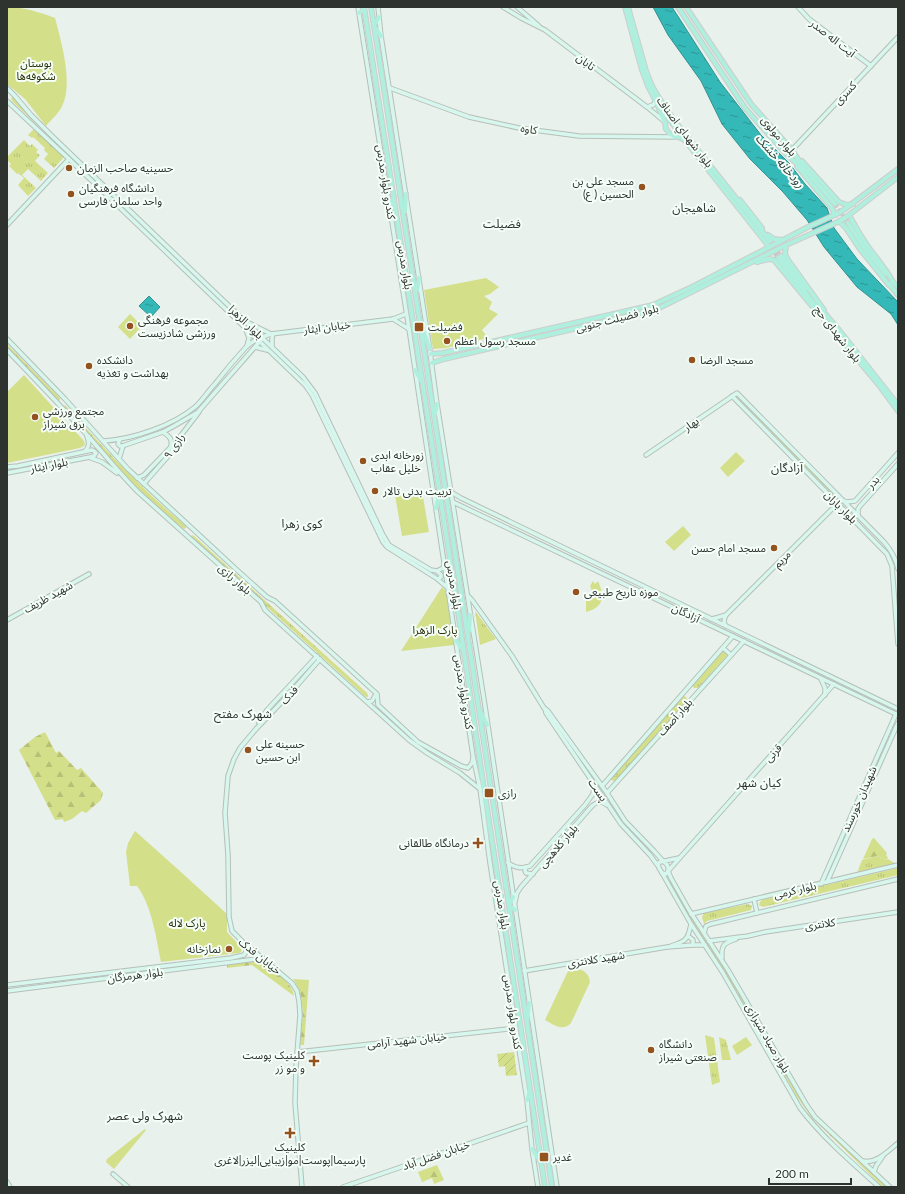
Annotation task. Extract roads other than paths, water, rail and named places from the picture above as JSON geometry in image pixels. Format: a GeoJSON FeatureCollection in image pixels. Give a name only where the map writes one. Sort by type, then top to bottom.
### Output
{"type":"FeatureCollection","features":[{"type":"Feature","properties":{"kind":"main road","name":"کندرو بلوار مدرس"},"geometry":{"type":"LineString","coordinates":[[358,7],[480,789],[496,903],[527,1100],[538,1187]]}},
{"type":"Feature","properties":{"kind":"main road","name":"بلوار مدرس"},"geometry":{"type":"LineString","coordinates":[[371,7],[552,1187]]}},
{"type":"Feature","properties":{"kind":"main road","name":"کندرو بلوار مدرس"},"geometry":{"type":"LineString","coordinates":[[378,7],[381,36],[468,596],[557,1187]]}},
{"type":"Feature","properties":{"kind":"main road","name":"تابان"},"geometry":{"type":"LineString","coordinates":[[503,7],[545,30],[647,107],[665,123]]}},
{"type":"Feature","properties":{"kind":"main road"},"geometry":{"type":"LineString","coordinates":[[517,7],[545,30]]}},
{"type":"Feature","properties":{"kind":"main road","name":"بلوار شهداي اصناف"},"geometry":{"type":"LineString","coordinates":[[624,7],[648,86],[768,242],[761,237],[687,143],[683,139],[674,137]]}},
{"type":"Feature","properties":{"kind":"main road","name":"بلوار شهداي اصناف"},"geometry":{"type":"LineString","coordinates":[[628,7],[646,71],[658,100],[666,129]]}},
{"type":"Feature","properties":{"kind":"main road","name":"بلوار مولوی"},"geometry":{"type":"LineString","coordinates":[[678,7],[746,108],[787,155],[806,172]]}},
{"type":"Feature","properties":{"kind":"main road","name":"بلوار مولوی"},"geometry":{"type":"LineString","coordinates":[[686,7],[751,104],[792,150],[806,172]]}},
{"type":"Feature","properties":{"kind":"main road","name":"آیت اله صدر"},"geometry":{"type":"LineString","coordinates":[[798,7],[809,19],[871,66]]}},
{"type":"Feature","properties":{"kind":"main road"},"geometry":{"type":"LineString","coordinates":[[364,8],[359,14],[366,18]]}},
{"type":"Feature","properties":{"kind":"main road","name":"بلوار مدرس"},"geometry":{"type":"LineString","coordinates":[[364,8],[464,651],[545,1187]]}},
{"type":"Feature","properties":{"kind":"main road"},"geometry":{"type":"LineString","coordinates":[[379,18],[374,26],[381,36]]}},
{"type":"Feature","properties":{"kind":"main road"},"geometry":{"type":"LineString","coordinates":[[693,29],[699,26]]}},
{"type":"Feature","properties":{"kind":"main road","name":"کسری"},"geometry":{"type":"LineString","coordinates":[[792,150],[898,37]]}},
{"type":"Feature","properties":{"kind":"main road"},"geometry":{"type":"LineString","coordinates":[[370,80],[375,80]]}},
{"type":"Feature","properties":{"kind":"main road","name":"بلوار الزهرا"},"geometry":{"type":"LineString","coordinates":[[7,88],[16,96],[31,115],[303,377],[315,393],[383,535],[389,544],[425,567],[437,571]]}},
{"type":"Feature","properties":{"kind":"main road","name":"کاوه"},"geometry":{"type":"LineString","coordinates":[[390,88],[469,117],[519,128],[579,136],[674,137]]}},
{"type":"Feature","properties":{"kind":"main road"},"geometry":{"type":"LineString","coordinates":[[8,102],[9,96],[16,96]]}},
{"type":"Feature","properties":{"kind":"main road"},"geometry":{"type":"LineString","coordinates":[[647,107],[653,105],[658,100],[666,116],[678,131],[677,136],[674,137],[666,129],[665,132],[659,136]]}},
{"type":"Feature","properties":{"kind":"main road","name":"بلوار الزهرا"},"geometry":{"type":"LineString","coordinates":[[8,102],[300,380],[312,395],[383,542],[387,547],[438,579],[448,588]]}},
{"type":"Feature","properties":{"kind":"main road"},"geometry":{"type":"LineString","coordinates":[[792,150],[839,202],[847,205],[853,204]]}},
{"type":"Feature","properties":{"kind":"main road"},"geometry":{"type":"LineString","coordinates":[[787,155],[832,208],[835,216]]}},
{"type":"Feature","properties":{"kind":"main road"},"geometry":{"type":"LineString","coordinates":[[388,158],[395,157]]}},
{"type":"Feature","properties":{"kind":"main road"},"geometry":{"type":"LineString","coordinates":[[7,224],[69,159]]}},
{"type":"Feature","properties":{"kind":"main road","name":"بلوار فضیلت جنوبی"},"geometry":{"type":"LineString","coordinates":[[430,352],[443,353],[653,304],[723,271],[808,227],[835,216],[898,169]]}},
{"type":"Feature","properties":{"kind":"main road"},"geometry":{"type":"LineString","coordinates":[[806,172],[835,204]]}},
{"type":"Feature","properties":{"kind":"main road","name":"بلوار فضیلت جنوبی"},"geometry":{"type":"LineString","coordinates":[[432,363],[655,310],[839,221],[898,177]]}},
{"type":"Feature","properties":{"kind":"main road"},"geometry":{"type":"LineString","coordinates":[[724,183],[748,209],[769,237],[784,240]]}},
{"type":"Feature","properties":{"kind":"main road"},"geometry":{"type":"LineString","coordinates":[[105,194],[109,191]]}},
{"type":"Feature","properties":{"kind":"main road"},"geometry":{"type":"LineString","coordinates":[[404,217],[406,194]]}},
{"type":"Feature","properties":{"kind":"main road"},"geometry":{"type":"LineString","coordinates":[[390,207],[394,196]]}},
{"type":"Feature","properties":{"kind":"main road"},"geometry":{"type":"LineString","coordinates":[[849,215],[865,242],[888,272],[891,283]]}},
{"type":"Feature","properties":{"kind":"main road"},"geometry":{"type":"LineString","coordinates":[[839,221],[846,228],[860,249],[891,283],[898,287]]}},
{"type":"Feature","properties":{"kind":"main road"},"geometry":{"type":"LineString","coordinates":[[848,223],[865,250],[891,283],[898,295]]}},
{"type":"Feature","properties":{"kind":"main road"},"geometry":{"type":"LineString","coordinates":[[761,237],[763,243],[761,252]]}},
{"type":"Feature","properties":{"kind":"main road"},"geometry":{"type":"LineString","coordinates":[[786,246],[785,254],[788,260],[819,302],[825,317]]}},
{"type":"Feature","properties":{"kind":"main road","name":"بلوار شهدای حج"},"geometry":{"type":"LineString","coordinates":[[779,257],[898,410]]}},
{"type":"Feature","properties":{"kind":"main road"},"geometry":{"type":"LineString","coordinates":[[738,269],[769,258],[774,260],[825,317]]}},
{"type":"Feature","properties":{"kind":"main road"},"geometry":{"type":"LineString","coordinates":[[723,271],[726,272],[726,275]]}},
{"type":"Feature","properties":{"kind":"main road"},"geometry":{"type":"LineString","coordinates":[[416,295],[419,278]]}},
{"type":"Feature","properties":{"kind":"main road"},"geometry":{"type":"LineString","coordinates":[[218,302],[222,299]]}},
{"type":"Feature","properties":{"kind":"main road","name":"خیابان ایثار"},"geometry":{"type":"LineString","coordinates":[[258,341],[272,334],[393,319],[406,314]]}},
{"type":"Feature","properties":{"kind":"main road","name":"بلوار شهدای حج"},"geometry":{"type":"LineString","coordinates":[[825,317],[898,406]]}},
{"type":"Feature","properties":{"kind":"main road"},"geometry":{"type":"LineString","coordinates":[[393,319],[409,329]]}},
{"type":"Feature","properties":{"kind":"main road"},"geometry":{"type":"LineString","coordinates":[[245,320],[272,334],[272,347]]}},
{"type":"Feature","properties":{"kind":"main road"},"geometry":{"type":"LineString","coordinates":[[420,324],[430,352]]}},
{"type":"Feature","properties":{"kind":"main road"},"geometry":{"type":"LineString","coordinates":[[246,329],[249,338],[247,346]]}},
{"type":"Feature","properties":{"kind":"main road","name":"بلوار رازی"},"geometry":{"type":"LineString","coordinates":[[7,339],[137,478],[257,588],[267,597],[274,600],[377,694],[378,705],[418,742],[461,766],[468,768],[474,756]]}},
{"type":"Feature","properties":{"kind":"main road"},"geometry":{"type":"LineString","coordinates":[[104,441],[134,436],[174,420],[194,407],[247,346],[258,341]]}},
{"type":"Feature","properties":{"kind":"main road"},"geometry":{"type":"LineString","coordinates":[[120,439],[118,444],[123,446],[163,432],[198,412],[253,349],[258,341]]}},
{"type":"Feature","properties":{"kind":"main road"},"geometry":{"type":"LineString","coordinates":[[487,343],[488,349]]}},
{"type":"Feature","properties":{"kind":"main road"},"geometry":{"type":"LineString","coordinates":[[247,346],[253,349],[264,349],[270,352]]}},
{"type":"Feature","properties":{"kind":"main road","name":"بلوار رازی"},"geometry":{"type":"LineString","coordinates":[[7,350],[60,405],[122,476],[261,602],[265,610],[417,747],[460,773],[480,789]]}},
{"type":"Feature","properties":{"kind":"main road"},"geometry":{"type":"LineString","coordinates":[[443,353],[441,357],[444,359]]}},
{"type":"Feature","properties":{"kind":"main road"},"geometry":{"type":"LineString","coordinates":[[415,370],[423,384]]}},
{"type":"Feature","properties":{"kind":"main road","name":"بهار"},"geometry":{"type":"LineString","coordinates":[[646,455],[736,393]]}},
{"type":"Feature","properties":{"kind":"main road","name":"بلوار باران"},"geometry":{"type":"LineString","coordinates":[[736,393],[891,550],[895,557],[898,569]]}},
{"type":"Feature","properties":{"kind":"main road","name":"بلوار باران"},"geometry":{"type":"LineString","coordinates":[[732,396],[887,554],[890,560],[892,573],[898,644]]}},
{"type":"Feature","properties":{"kind":"main road"},"geometry":{"type":"LineString","coordinates":[[60,405],[65,400]]}},
{"type":"Feature","properties":{"kind":"main road"},"geometry":{"type":"LineString","coordinates":[[434,415],[437,404]]}},
{"type":"Feature","properties":{"kind":"main road","name":"رازی ۹"},"geometry":{"type":"LineString","coordinates":[[137,478],[144,475],[171,449],[203,406]]}},
{"type":"Feature","properties":{"kind":"main road","name":"رازی ۹"},"geometry":{"type":"LineString","coordinates":[[144,484],[170,454],[172,440],[163,432]]}},
{"type":"Feature","properties":{"kind":"main road"},"geometry":{"type":"LineString","coordinates":[[85,451],[89,443],[86,434]]}},
{"type":"Feature","properties":{"kind":"main road"},"geometry":{"type":"LineString","coordinates":[[119,460],[123,446]]}},
{"type":"Feature","properties":{"kind":"main road"},"geometry":{"type":"LineString","coordinates":[[85,451],[93,450],[95,452],[95,455],[90,457]]}},
{"type":"Feature","properties":{"kind":"main road","name":"بلوار ایثار"},"geometry":{"type":"LineString","coordinates":[[7,467],[18,466],[85,451]]}},
{"type":"Feature","properties":{"kind":"main road","name":"بدر"},"geometry":{"type":"LineString","coordinates":[[855,501],[898,453]]}},
{"type":"Feature","properties":{"kind":"main road"},"geometry":{"type":"LineString","coordinates":[[90,457],[102,462],[122,476]]}},
{"type":"Feature","properties":{"kind":"main road","name":"بلوار ایثار"},"geometry":{"type":"LineString","coordinates":[[7,473],[90,457]]}},
{"type":"Feature","properties":{"kind":"main road"},"geometry":{"type":"LineString","coordinates":[[434,460],[441,460]]}},
{"type":"Feature","properties":{"kind":"main road","name":"بدر"},"geometry":{"type":"LineString","coordinates":[[860,506],[898,464]]}},
{"type":"Feature","properties":{"kind":"main road"},"geometry":{"type":"LineString","coordinates":[[808,474],[813,470]]}},
{"type":"Feature","properties":{"kind":"main road"},"geometry":{"type":"LineString","coordinates":[[144,475],[144,477],[148,479]]}},
{"type":"Feature","properties":{"kind":"main road","name":"آزادگان"},"geometry":{"type":"LineString","coordinates":[[451,492],[898,709]]}},
{"type":"Feature","properties":{"kind":"main road"},"geometry":{"type":"LineString","coordinates":[[436,508],[439,493]]}},
{"type":"Feature","properties":{"kind":"main road"},"geometry":{"type":"LineString","coordinates":[[458,504],[461,498]]}},
{"type":"Feature","properties":{"kind":"main road"},"geometry":{"type":"LineString","coordinates":[[843,500],[847,502],[855,501],[856,505],[860,506],[858,509],[858,516]]}},
{"type":"Feature","properties":{"kind":"main road","name":"آزادگان"},"geometry":{"type":"LineString","coordinates":[[453,502],[897,714]]}},
{"type":"Feature","properties":{"kind":"main road","name":"مریم"},"geometry":{"type":"LineString","coordinates":[[726,615],[838,504]]}},
{"type":"Feature","properties":{"kind":"main road"},"geometry":{"type":"LineString","coordinates":[[187,536],[193,530]]}},
{"type":"Feature","properties":{"kind":"main road"},"geometry":{"type":"LineString","coordinates":[[438,579],[441,575],[437,571],[443,568],[444,565]]}},
{"type":"Feature","properties":{"kind":"main road","name":"شهید ظریف"},"geometry":{"type":"LineString","coordinates":[[7,620],[89,574]]}},
{"type":"Feature","properties":{"kind":"main road"},"geometry":{"type":"LineString","coordinates":[[632,587],[634,582]]}},
{"type":"Feature","properties":{"kind":"main road","name":"پست"},"geometry":{"type":"LineString","coordinates":[[468,596],[512,656],[584,770],[621,824],[650,855],[662,873]]}},
{"type":"Feature","properties":{"kind":"main road"},"geometry":{"type":"LineString","coordinates":[[468,638],[471,608],[474,607],[479,610]]}},
{"type":"Feature","properties":{"kind":"main road"},"geometry":{"type":"LineString","coordinates":[[709,618],[716,618],[726,615]]}},
{"type":"Feature","properties":{"kind":"main road"},"geometry":{"type":"LineString","coordinates":[[726,615],[724,622],[728,627]]}},
{"type":"Feature","properties":{"kind":"main road","name":"بلوار آصف"},"geometry":{"type":"LineString","coordinates":[[602,786],[733,636]]}},
{"type":"Feature","properties":{"kind":"main road"},"geometry":{"type":"LineString","coordinates":[[456,640],[464,651]]}},
{"type":"Feature","properties":{"kind":"main road","name":"بلوار آصف"},"geometry":{"type":"LineString","coordinates":[[607,793],[744,641]]}},
{"type":"Feature","properties":{"kind":"main road"},"geometry":{"type":"LineString","coordinates":[[723,648],[731,655]]}},
{"type":"Feature","properties":{"kind":"main road","name":"فدک"},"geometry":{"type":"LineString","coordinates":[[256,729],[267,710],[317,656]]}},
{"type":"Feature","properties":{"kind":"main road","name":"فدک"},"geometry":{"type":"LineString","coordinates":[[256,729],[320,659]]}},
{"type":"Feature","properties":{"kind":"main road"},"geometry":{"type":"LineString","coordinates":[[310,664],[313,664],[314,666]]}},
{"type":"Feature","properties":{"kind":"main road"},"geometry":{"type":"LineString","coordinates":[[821,678],[826,693]]}},
{"type":"Feature","properties":{"kind":"main road","name":"قرنی"},"geometry":{"type":"LineString","coordinates":[[668,871],[834,684]]}},
{"type":"Feature","properties":{"kind":"main road"},"geometry":{"type":"LineString","coordinates":[[368,702],[372,701],[377,694]]}},
{"type":"Feature","properties":{"kind":"main road"},"geometry":{"type":"LineString","coordinates":[[865,699],[868,694]]}},
{"type":"Feature","properties":{"kind":"main road"},"geometry":{"type":"LineString","coordinates":[[893,706],[898,704]]}},
{"type":"Feature","properties":{"kind":"main road"},"geometry":{"type":"LineString","coordinates":[[479,708],[487,724]]}},
{"type":"Feature","properties":{"kind":"main road","name":"شهیدان خورسند"},"geometry":{"type":"LineString","coordinates":[[821,884],[897,714]]}},
{"type":"Feature","properties":{"kind":"main road"},"geometry":{"type":"LineString","coordinates":[[894,720],[898,723]]}},
{"type":"Feature","properties":{"kind":"main road","name":"شهیدان خورسند"},"geometry":{"type":"LineString","coordinates":[[827,882],[898,723]]}},
{"type":"Feature","properties":{"kind":"main road","name":"خیابان فدک"},"geometry":{"type":"LineString","coordinates":[[256,729],[240,748],[228,776],[225,813],[228,855],[228,895],[231,925],[232,931],[236,936],[292,982],[297,991],[300,1015],[295,1103],[302,1187]]}},
{"type":"Feature","properties":{"kind":"main road","name":"پست"},"geometry":{"type":"LineString","coordinates":[[560,732],[602,786],[625,821],[666,864],[668,871]]}},
{"type":"Feature","properties":{"kind":"main road"},"geometry":{"type":"LineString","coordinates":[[584,770],[588,767]]}},
{"type":"Feature","properties":{"kind":"main road"},"geometry":{"type":"LineString","coordinates":[[490,784],[495,778]]}},
{"type":"Feature","properties":{"kind":"main road"},"geometry":{"type":"LineString","coordinates":[[609,778],[611,783],[616,783]]}},
{"type":"Feature","properties":{"kind":"main road","name":"بلوار کلاهچی"},"geometry":{"type":"LineString","coordinates":[[508,863],[514,867],[520,868],[530,866],[586,803],[593,794],[594,784]]}},
{"type":"Feature","properties":{"kind":"main road"},"geometry":{"type":"LineString","coordinates":[[586,803],[591,803],[591,807],[596,802],[600,801],[609,806]]}},
{"type":"Feature","properties":{"kind":"main road","name":"بلوار کلاهچی"},"geometry":{"type":"LineString","coordinates":[[514,903],[521,887],[591,807]]}},
{"type":"Feature","properties":{"kind":"main road"},"geometry":{"type":"LineString","coordinates":[[494,849],[500,848]]}},
{"type":"Feature","properties":{"kind":"main road"},"geometry":{"type":"LineString","coordinates":[[650,855],[654,856],[654,851]]}},
{"type":"Feature","properties":{"kind":"main road"},"geometry":{"type":"LineString","coordinates":[[658,866],[660,862],[680,858]]}},
{"type":"Feature","properties":{"kind":"main road","name":"بلوار کرمی"},"geometry":{"type":"LineString","coordinates":[[691,914],[898,866]]}},
{"type":"Feature","properties":{"kind":"main road"},"geometry":{"type":"LineString","coordinates":[[526,867],[526,873],[533,874]]}},
{"type":"Feature","properties":{"kind":"main road"},"geometry":{"type":"LineString","coordinates":[[662,873],[666,874],[668,871]]}},
{"type":"Feature","properties":{"kind":"main road","name":"بلوار صیاد شیرازی"},"geometry":{"type":"LineString","coordinates":[[668,871],[691,914],[722,960],[798,1092],[815,1117],[890,1187]]}},
{"type":"Feature","properties":{"kind":"main road","name":"بلوار صیاد شیرازی"},"geometry":{"type":"LineString","coordinates":[[662,873],[691,924],[723,973],[792,1095],[810,1121],[879,1187]]}},
{"type":"Feature","properties":{"kind":"main road"},"geometry":{"type":"LineString","coordinates":[[666,881],[667,878],[671,878]]}},
{"type":"Feature","properties":{"kind":"main road","name":"بلوار کرمی"},"geometry":{"type":"LineString","coordinates":[[704,933],[706,926],[711,924],[898,879]]}},
{"type":"Feature","properties":{"kind":"main road"},"geometry":{"type":"LineString","coordinates":[[501,896],[496,903],[503,908]]}},
{"type":"Feature","properties":{"kind":"main road"},"geometry":{"type":"LineString","coordinates":[[513,897],[509,906],[515,910]]}},
{"type":"Feature","properties":{"kind":"main road"},"geometry":{"type":"LineString","coordinates":[[754,899],[757,913]]}},
{"type":"Feature","properties":{"kind":"main road","name":"کلانتری"},"geometry":{"type":"LineString","coordinates":[[709,941],[898,912]]}},
{"type":"Feature","properties":{"kind":"main road"},"geometry":{"type":"LineString","coordinates":[[667,948],[686,940],[691,924]]}},
{"type":"Feature","properties":{"kind":"main road"},"geometry":{"type":"LineString","coordinates":[[688,936],[693,940],[693,945]]}},
{"type":"Feature","properties":{"kind":"main road","name":"کلانتری"},"geometry":{"type":"LineString","coordinates":[[722,960],[723,946],[726,943],[742,937]]}},
{"type":"Feature","properties":{"kind":"main road"},"geometry":{"type":"LineString","coordinates":[[667,948],[693,945],[705,946]]}},
{"type":"Feature","properties":{"kind":"main road","name":"بلوار هرمزگان"},"geometry":{"type":"LineString","coordinates":[[7,985],[231,958],[244,955],[249,947]]}},
{"type":"Feature","properties":{"kind":"main road","name":"شهید کلانتری"},"geometry":{"type":"LineString","coordinates":[[524,971],[667,948]]}},
{"type":"Feature","properties":{"kind":"main road"},"geometry":{"type":"LineString","coordinates":[[231,958],[231,963]]}},
{"type":"Feature","properties":{"kind":"main road","name":"بلوار هرمزگان"},"geometry":{"type":"LineString","coordinates":[[7,991],[263,958]]}},
{"type":"Feature","properties":{"kind":"main road"},"geometry":{"type":"LineString","coordinates":[[507,968],[513,974],[509,981]]}},
{"type":"Feature","properties":{"kind":"main road"},"geometry":{"type":"LineString","coordinates":[[527,1024],[529,1003]]}},
{"type":"Feature","properties":{"kind":"main road","name":"خیابان شهید آرامی"},"geometry":{"type":"LineString","coordinates":[[298,1052],[516,1028]]}},
{"type":"Feature","properties":{"kind":"main road"},"geometry":{"type":"LineString","coordinates":[[775,1065],[781,1062]]}},
{"type":"Feature","properties":{"kind":"main road"},"geometry":{"type":"LineString","coordinates":[[527,1100],[530,1092]]}},
{"type":"Feature","properties":{"kind":"main road"},"geometry":{"type":"LineString","coordinates":[[539,1102],[544,1101]]}},
{"type":"Feature","properties":{"kind":"main road","name":"خیابان فضل آباد"},"geometry":{"type":"LineString","coordinates":[[343,1187],[529,1123]]}},
{"type":"Feature","properties":{"kind":"main road"},"geometry":{"type":"LineString","coordinates":[[863,1161],[871,1162],[884,1155],[898,1143]]}},
{"type":"Feature","properties":{"kind":"main road"},"geometry":{"type":"LineString","coordinates":[[532,1149],[542,1163]]}},
{"type":"Feature","properties":{"kind":"main road"},"geometry":{"type":"LineString","coordinates":[[874,1172],[876,1166],[884,1155]]}},
{"type":"Feature","properties":{"kind":"main road"},"geometry":{"type":"LineString","coordinates":[[549,1169],[554,1167]]}},
{"type":"Feature","properties":{"kind":"main road"},"geometry":{"type":"LineString","coordinates":[[113,1174],[128,1187]]}},
{"type":"Feature","properties":{"kind":"main road"},"geometry":{"type":"LineString","coordinates":[[7,1182],[10,1187]]}},
{"type":"Feature","properties":{"kind":"water","name":"رودخانه خشک"},"geometry":{"type":"Polygon","coordinates":[[[653,7],[672,7],[720,82],[761,135],[789,163],[805,184],[827,208],[834,228],[857,259],[898,302],[898,325],[891,314],[857,287],[824,247],[807,220],[783,192],[750,159],[722,124],[701,81],[668,35],[653,7]]]}},
{"type":"Feature","properties":{"kind":"water"},"geometry":{"type":"Polygon","coordinates":[[[149,296],[160,307],[151,317],[139,306],[149,296]]]}},
{"type":"Feature","properties":{"kind":"tunnel"},"geometry":{"type":"LineString","coordinates":[[835,204],[848,223]]}},
{"type":"Feature","properties":{"kind":"tunnel"},"geometry":{"type":"LineString","coordinates":[[770,241],[781,256]]}},
{"type":"Feature","properties":{"kind":"tunnel"},"geometry":{"type":"LineString","coordinates":[[771,249],[778,258]]}},
{"type":"Feature","properties":{"kind":"place","name":"حسینیه صاحب الزمان"},"geometry":{"type":"Point","coordinates":[69,168]}},
{"type":"Feature","properties":{"kind":"place","name":"مسجد علی بن الحسین ( ع)"},"geometry":{"type":"Point","coordinates":[642,187]}},
{"type":"Feature","properties":{"kind":"place","name":"دانشگاه فرهنگیان واحد سلمان فارسی"},"geometry":{"type":"Point","coordinates":[71,194]}},
{"type":"Feature","properties":{"kind":"place","name":"مجموعه فرهنگی ورزشی شادزیست"},"geometry":{"type":"Point","coordinates":[130,326]}},
{"type":"Feature","properties":{"kind":"place","name":"فضیلت"},"geometry":{"type":"Point","coordinates":[419,327]}},
{"type":"Feature","properties":{"kind":"place","name":"مسجد رسول اعظم"},"geometry":{"type":"Point","coordinates":[447,341]}},
{"type":"Feature","properties":{"kind":"place","name":"مسجد الرضا"},"geometry":{"type":"Point","coordinates":[692,360]}},
{"type":"Feature","properties":{"kind":"place","name":"دانشکده بهداشت و تغذیه"},"geometry":{"type":"Point","coordinates":[89,366]}},
{"type":"Feature","properties":{"kind":"place","name":"مجتمع ورزشی برق شیراز"},"geometry":{"type":"Point","coordinates":[35,417]}},
{"type":"Feature","properties":{"kind":"place","name":"زورخانه ابدی خلیل عقاب"},"geometry":{"type":"Point","coordinates":[363,461]}},
{"type":"Feature","properties":{"kind":"place","name":"تربیت بدنی تالار"},"geometry":{"type":"Point","coordinates":[375,491]}},
{"type":"Feature","properties":{"kind":"place","name":"مسجد امام حسن"},"geometry":{"type":"Point","coordinates":[774,548]}},
{"type":"Feature","properties":{"kind":"place","name":"موزه تاریخ طبیعی"},"geometry":{"type":"Point","coordinates":[576,592]}},
{"type":"Feature","properties":{"kind":"place","name":"حسینه علی ابن حسین"},"geometry":{"type":"Point","coordinates":[248,750]}},
{"type":"Feature","properties":{"kind":"place","name":"رازی"},"geometry":{"type":"Point","coordinates":[489,793]}},
{"type":"Feature","properties":{"kind":"place","name":"درمانگاه طالقانی"},"geometry":{"type":"Point","coordinates":[478,843]}},
{"type":"Feature","properties":{"kind":"place","name":"نمازخانه"},"geometry":{"type":"Point","coordinates":[229,949]}},
{"type":"Feature","properties":{"kind":"place","name":"دانشگاه صنعتی شیراز"},"geometry":{"type":"Point","coordinates":[651,1050]}},
{"type":"Feature","properties":{"kind":"place","name":"کلینیک پوست و مو زر"},"geometry":{"type":"Point","coordinates":[314,1061]}},
{"type":"Feature","properties":{"kind":"place","name":"کلینیک پارسیما|پوست|مو|زیبایی|لیزر|لاغری"},"geometry":{"type":"Point","coordinates":[290,1133]}},
{"type":"Feature","properties":{"kind":"place","name":"غدیر"},"geometry":{"type":"Point","coordinates":[544,1157]}},
{"type":"Feature","properties":{"kind":"district","name":"شاهیجان"},"geometry":{"type":"Point","coordinates":[694,208]}},
{"type":"Feature","properties":{"kind":"district","name":"فضیلت"},"geometry":{"type":"Point","coordinates":[502,224]}},
{"type":"Feature","properties":{"kind":"district","name":"آزادگان"},"geometry":{"type":"Point","coordinates":[787,468]}},
{"type":"Feature","properties":{"kind":"district","name":"کوی زهرا"},"geometry":{"type":"Point","coordinates":[302,524]}},
{"type":"Feature","properties":{"kind":"district","name":"شهرک مفتح"},"geometry":{"type":"Point","coordinates":[243,714]}},
{"type":"Feature","properties":{"kind":"district","name":"کیان شهر"},"geometry":{"type":"Point","coordinates":[759,783]}},
{"type":"Feature","properties":{"kind":"district","name":"شهرک ولی عصر"},"geometry":{"type":"Point","coordinates":[145,1116]}},
{"type":"Feature","properties":{"kind":"park label","name":"بوستان شکوفه‌ها"},"geometry":{"type":"Point","coordinates":[36,69]}},
{"type":"Feature","properties":{"kind":"park label","name":"پارک الزهرا"},"geometry":{"type":"Point","coordinates":[435,630]}},
{"type":"Feature","properties":{"kind":"park label","name":"پارک لاله"},"geometry":{"type":"Point","coordinates":[187,923]}}]}
